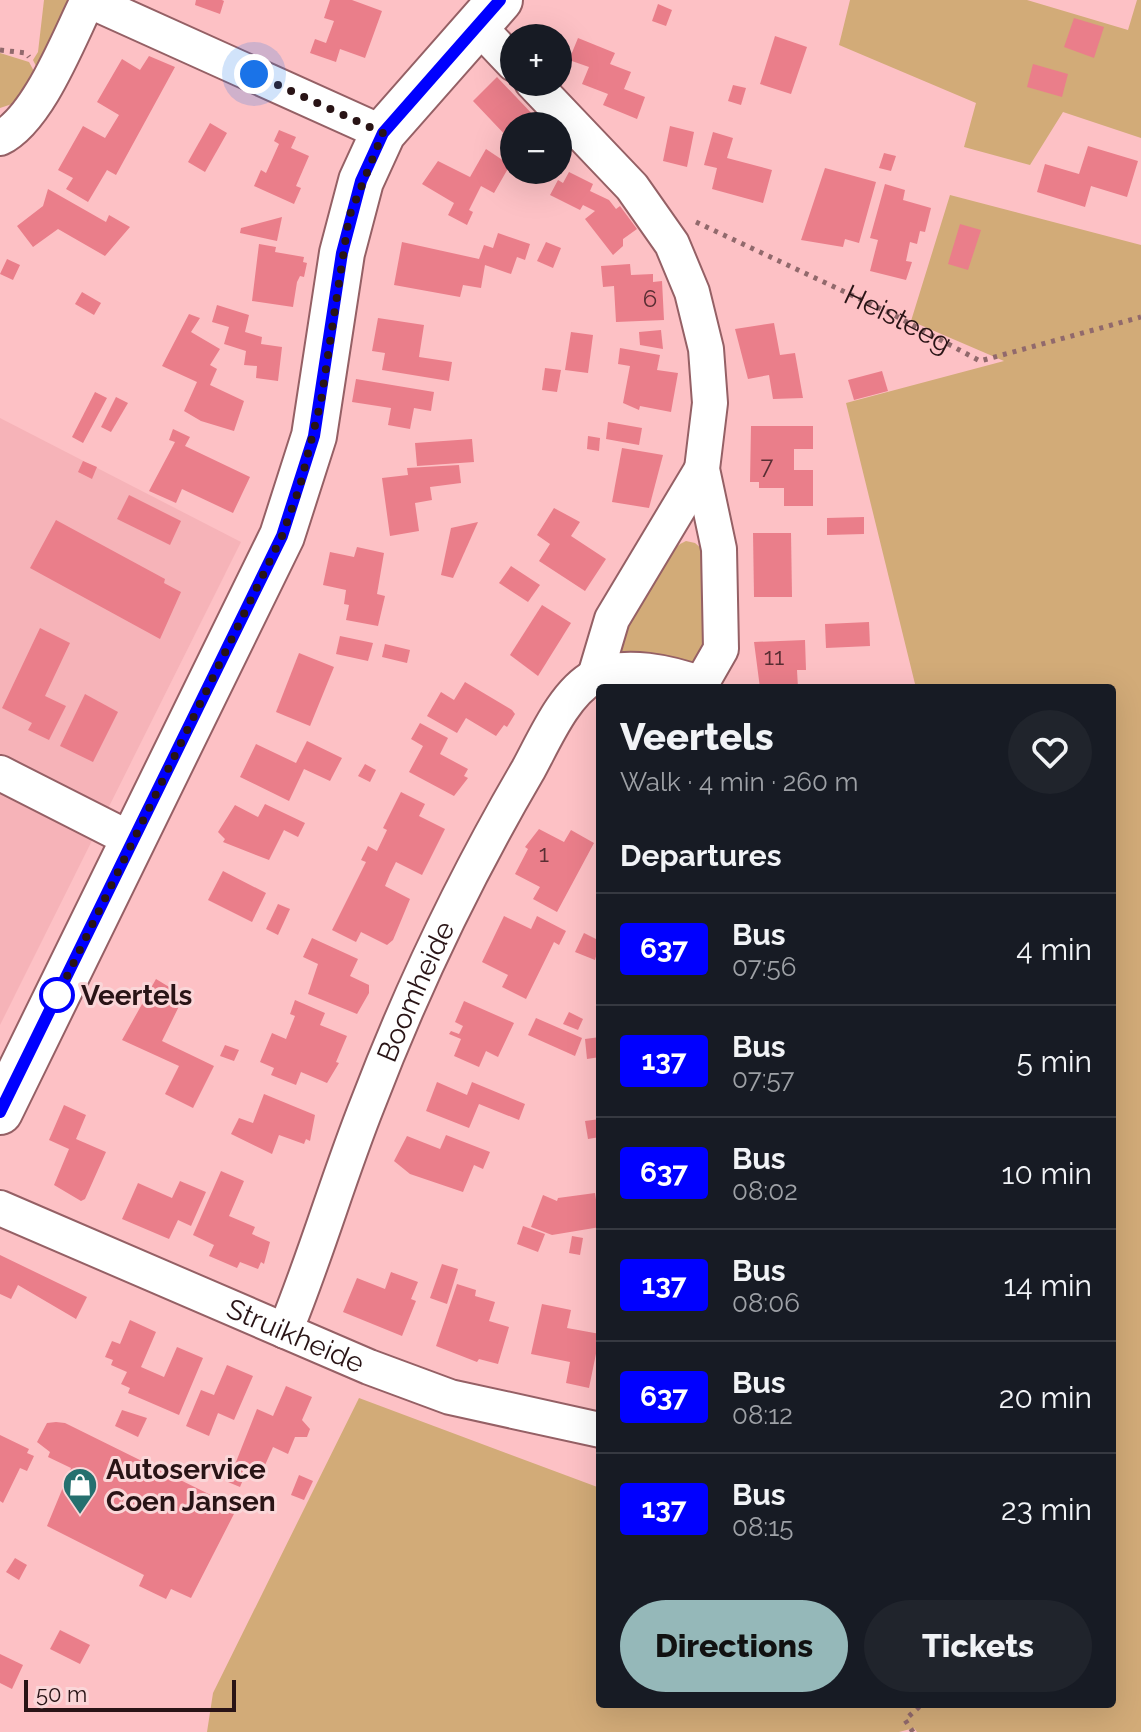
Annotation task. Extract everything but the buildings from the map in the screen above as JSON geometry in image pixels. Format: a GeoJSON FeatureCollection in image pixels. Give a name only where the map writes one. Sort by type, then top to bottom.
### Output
{"type":"FeatureCollection","features":[{"type":"Feature","properties":{"kind":"street"},"geometry":{"type":"LineString","coordinates":[[0,138],[12,132],[33,106],[88,0],[383,133]]}},
{"type":"Feature","properties":{"kind":"street"},"geometry":{"type":"LineString","coordinates":[[0,1112],[260,586],[300,486],[321,401],[349,217],[383,133],[488,13],[500,37]]}},
{"type":"Feature","properties":{"kind":"street"},"geometry":{"type":"LineString","coordinates":[[545,96],[632,187],[661,226],[685,272],[706,349],[710,403],[702,469],[719,549],[721,649],[703,684]]}},
{"type":"Feature","properties":{"kind":"street"},"geometry":{"type":"LineString","coordinates":[[697,684],[677,676],[646,672],[595,676],[612,619],[702,469]]}},
{"type":"Feature","properties":{"kind":"street","name":"Boomheide"},"geometry":{"type":"LineString","coordinates":[[285,1331],[367,1104],[424,970],[525,773],[577,690],[595,676]]}},
{"type":"Feature","properties":{"kind":"street"},"geometry":{"type":"LineString","coordinates":[[0,773],[134,841]]}},
{"type":"Feature","properties":{"kind":"street","name":"Struikheide"},"geometry":{"type":"LineString","coordinates":[[0,1208],[309,1344],[450,1397],[596,1429]]}},
{"type":"Feature","properties":{"kind":"path"},"geometry":{"type":"LineString","coordinates":[[0,50],[26,53]]}},
{"type":"Feature","properties":{"kind":"path","name":"Heisteeg"},"geometry":{"type":"LineString","coordinates":[[661,226],[681,218],[707,225],[892,314],[980,361],[1141,317]]}},
{"type":"Feature","properties":{"kind":"path"},"geometry":{"type":"LineString","coordinates":[[913,1732],[905,1720],[918,1708]]}},
{"type":"Feature","properties":{"kind":"shaded area"},"geometry":{"type":"Polygon","coordinates":[[[44,0],[76,0],[39,72],[33,60],[38,52],[44,0]]]}},
{"type":"Feature","properties":{"kind":"shaded area"},"geometry":{"type":"Polygon","coordinates":[[[850,0],[1027,0],[1128,30],[1137,0],[1141,0],[1141,138],[1063,112],[1030,165],[964,147],[976,103],[839,45],[850,0]]]}},
{"type":"Feature","properties":{"kind":"shaded area"},"geometry":{"type":"Polygon","coordinates":[[[0,53],[29,62],[37,77],[18,102],[0,108],[0,53]]]}},
{"type":"Feature","properties":{"kind":"shaded area"},"geometry":{"type":"Polygon","coordinates":[[[950,195],[1141,245],[1141,1732],[917,1732],[914,1728],[899,1732],[207,1732],[213,1693],[359,1398],[596,1487],[596,1708],[1116,1708],[1116,684],[915,684],[846,403],[1004,361],[911,321],[950,195]]]}},
{"type":"Feature","properties":{"kind":"shaded area"},"geometry":{"type":"Polygon","coordinates":[[[0,418],[241,542],[0,1025],[0,418]]]}},
{"type":"Feature","properties":{"kind":"shaded area"},"geometry":{"type":"Polygon","coordinates":[[[686,541],[695,543],[703,550],[706,653],[696,666],[622,661],[614,642],[654,571],[675,548],[686,541]]]}},
{"type":"Feature","properties":{"kind":"bus line","name":"637"},"geometry":{"type":"LineString","coordinates":[[0,1112],[282,536],[314,436],[342,253],[349,217],[361,181],[383,133],[500,0]]}},
{"type":"Feature","properties":{"kind":"place","name":"Veertels"},"geometry":{"type":"Point","coordinates":[57,995]}},
{"type":"Feature","properties":{"kind":"place","name":"Autoservice Coen Jansen"},"geometry":{"type":"Point","coordinates":[80,1516]}},
{"type":"Feature","properties":{"kind":"route"},"geometry":{"type":"LineString","coordinates":[[57,995],[53,1005],[282,536],[314,436],[349,217],[383,133],[254,74]]}}]}
